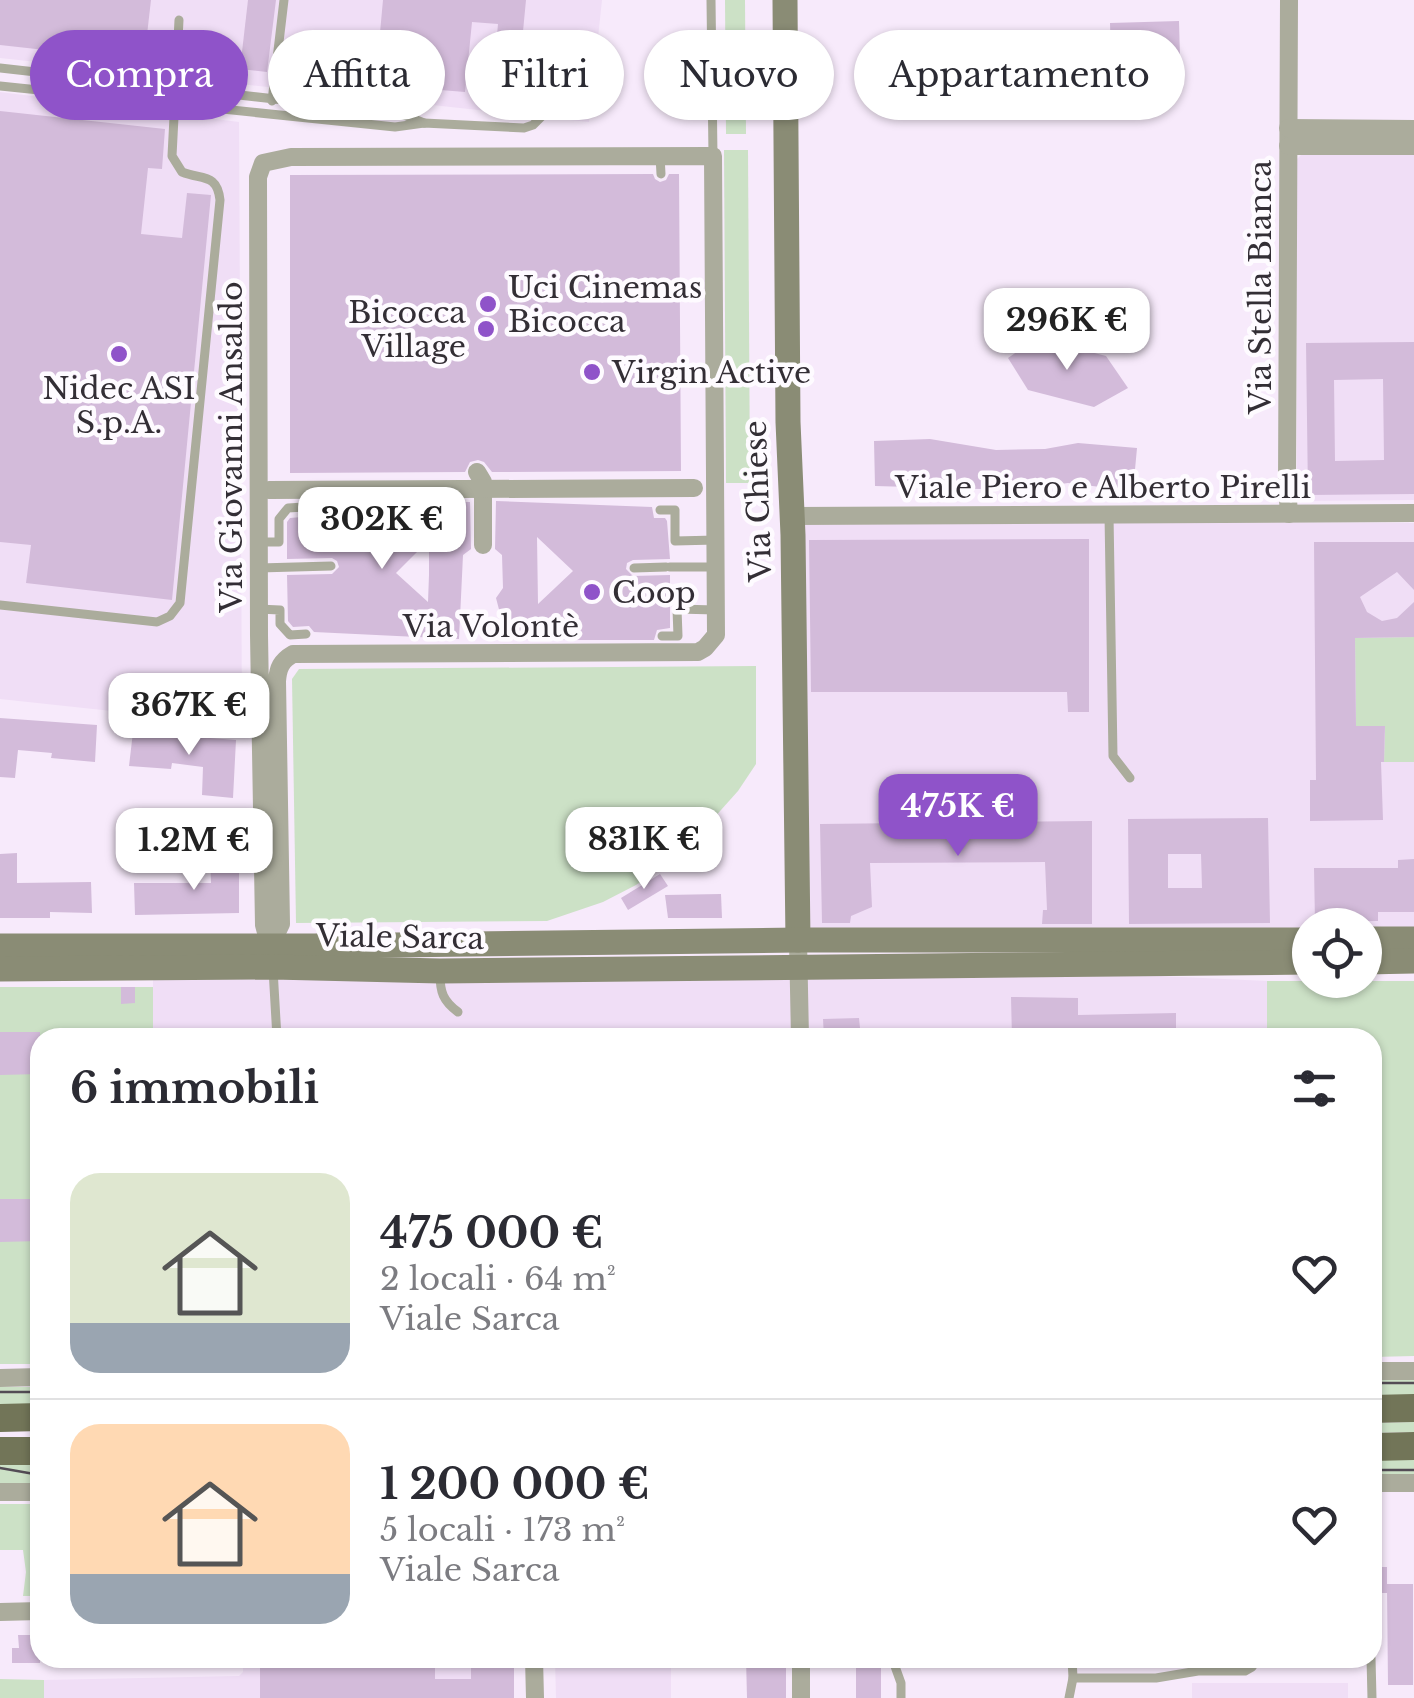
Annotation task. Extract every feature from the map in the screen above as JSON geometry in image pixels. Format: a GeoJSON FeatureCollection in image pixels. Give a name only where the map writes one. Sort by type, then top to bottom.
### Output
{"type":"FeatureCollection","features":[{"type":"Feature","properties":{"kind":"main road"},"geometry":{"type":"LineString","coordinates":[[1382,1408],[1414,1408]]}},
{"type":"Feature","properties":{"kind":"main road"},"geometry":{"type":"LineString","coordinates":[[0,1418],[30,1417]]}},
{"type":"Feature","properties":{"kind":"main road"},"geometry":{"type":"LineString","coordinates":[[1382,1446],[1414,1446]]}},
{"type":"Feature","properties":{"kind":"main road"},"geometry":{"type":"LineString","coordinates":[[0,1451],[30,1451]]}},
{"type":"Feature","properties":{"kind":"street","name":"Via Chiese"},"geometry":{"type":"LineString","coordinates":[[785,0],[787,406],[793,516],[798,940]]}},
{"type":"Feature","properties":{"kind":"street","name":"Via Stella Bianca"},"geometry":{"type":"LineString","coordinates":[[1289,0],[1289,514]]}},
{"type":"Feature","properties":{"kind":"street"},"geometry":{"type":"LineString","coordinates":[[1288,137],[1414,128]]}},
{"type":"Feature","properties":{"kind":"street"},"geometry":{"type":"LineString","coordinates":[[1288,137],[1414,146]]}},
{"type":"Feature","properties":{"kind":"street","name":"Via Chiese"},"geometry":{"type":"LineString","coordinates":[[713,156],[716,635]]}},
{"type":"Feature","properties":{"kind":"street","name":"Via Giovanni Ansaldo"},"geometry":{"type":"LineString","coordinates":[[272,956],[264,925],[258,635],[258,177],[263,163],[283,158],[301,166],[661,165],[713,156]]}},
{"type":"Feature","properties":{"kind":"street"},"geometry":{"type":"LineString","coordinates":[[483,479],[483,545]]}},
{"type":"Feature","properties":{"kind":"street"},"geometry":{"type":"LineString","coordinates":[[269,490],[483,479],[694,488]]}},
{"type":"Feature","properties":{"kind":"street","name":"Viale Piero e Alberto Pirelli"},"geometry":{"type":"LineString","coordinates":[[793,516],[1414,513]]}},
{"type":"Feature","properties":{"kind":"street"},"geometry":{"type":"LineString","coordinates":[[258,635],[272,650],[293,654]]}},
{"type":"Feature","properties":{"kind":"street","name":"Via Volontè"},"geometry":{"type":"LineString","coordinates":[[293,654],[698,652],[716,635]]}},
{"type":"Feature","properties":{"kind":"street"},"geometry":{"type":"LineString","coordinates":[[272,956],[281,924],[276,681],[281,664],[293,654]]}},
{"type":"Feature","properties":{"kind":"street"},"geometry":{"type":"LineString","coordinates":[[1382,939],[1414,939]]}},
{"type":"Feature","properties":{"kind":"street"},"geometry":{"type":"LineString","coordinates":[[798,940],[800,1028]]}},
{"type":"Feature","properties":{"kind":"street","name":"Viale Sarca"},"geometry":{"type":"LineString","coordinates":[[0,969],[272,956],[798,940],[1292,951]]}},
{"type":"Feature","properties":{"kind":"street","name":"Viale Sarca"},"geometry":{"type":"LineString","coordinates":[[0,946],[272,956],[440,971],[799,968],[1292,951]]}},
{"type":"Feature","properties":{"kind":"street"},"geometry":{"type":"LineString","coordinates":[[1382,962],[1414,961]]}},
{"type":"Feature","properties":{"kind":"street"},"geometry":{"type":"LineString","coordinates":[[1382,1371],[1414,1370]]}},
{"type":"Feature","properties":{"kind":"street"},"geometry":{"type":"LineString","coordinates":[[0,1378],[30,1378]]}},
{"type":"Feature","properties":{"kind":"street"},"geometry":{"type":"LineString","coordinates":[[1382,1483],[1414,1483]]}},
{"type":"Feature","properties":{"kind":"street"},"geometry":{"type":"LineString","coordinates":[[0,1492],[30,1492]]}},
{"type":"Feature","properties":{"kind":"street"},"geometry":{"type":"LineString","coordinates":[[0,1612],[30,1611]]}},
{"type":"Feature","properties":{"kind":"street"},"geometry":{"type":"LineString","coordinates":[[534,1668],[535,1698]]}},
{"type":"Feature","properties":{"kind":"street"},"geometry":{"type":"LineString","coordinates":[[801,1668],[802,1698]]}},
{"type":"Feature","properties":{"kind":"lane"},"geometry":{"type":"LineString","coordinates":[[280,30],[284,0]]}},
{"type":"Feature","properties":{"kind":"lane","name":"Via Chiese"},"geometry":{"type":"LineString","coordinates":[[711,0],[711,30]]}},
{"type":"Feature","properties":{"kind":"lane"},"geometry":{"type":"LineString","coordinates":[[178,30],[179,20]]}},
{"type":"Feature","properties":{"kind":"lane"},"geometry":{"type":"LineString","coordinates":[[0,68],[30,71]]}},
{"type":"Feature","properties":{"kind":"lane"},"geometry":{"type":"LineString","coordinates":[[0,86],[30,89]]}},
{"type":"Feature","properties":{"kind":"lane"},"geometry":{"type":"LineString","coordinates":[[0,605],[157,622],[170,616],[180,603],[220,200],[212,180],[186,174],[174,162],[173,120]]}},
{"type":"Feature","properties":{"kind":"lane"},"geometry":{"type":"LineString","coordinates":[[327,120],[394,127],[424,123],[524,128],[538,120]]}},
{"type":"Feature","properties":{"kind":"lane"},"geometry":{"type":"LineString","coordinates":[[417,120],[424,123]]}},
{"type":"Feature","properties":{"kind":"lane","name":"Via Chiese"},"geometry":{"type":"LineString","coordinates":[[713,120],[713,156]]}},
{"type":"Feature","properties":{"kind":"lane"},"geometry":{"type":"LineString","coordinates":[[259,542],[279,542],[279,520],[288,508],[304,507]]}},
{"type":"Feature","properties":{"kind":"lane"},"geometry":{"type":"LineString","coordinates":[[660,510],[675,510],[675,541],[716,540]]}},
{"type":"Feature","properties":{"kind":"lane"},"geometry":{"type":"LineString","coordinates":[[1110,514],[1113,756],[1130,778]]}},
{"type":"Feature","properties":{"kind":"lane"},"geometry":{"type":"LineString","coordinates":[[259,568],[331,566]]}},
{"type":"Feature","properties":{"kind":"lane"},"geometry":{"type":"LineString","coordinates":[[634,568],[716,567]]}},
{"type":"Feature","properties":{"kind":"lane"},"geometry":{"type":"LineString","coordinates":[[258,609],[280,610],[280,624],[290,634],[306,634]]}},
{"type":"Feature","properties":{"kind":"lane"},"geometry":{"type":"LineString","coordinates":[[662,636],[678,636],[676,609],[716,610]]}},
{"type":"Feature","properties":{"kind":"lane"},"geometry":{"type":"LineString","coordinates":[[272,956],[277,1028]]}},
{"type":"Feature","properties":{"kind":"lane"},"geometry":{"type":"LineString","coordinates":[[440,971],[440,988],[446,1003],[458,1012]]}},
{"type":"Feature","properties":{"kind":"lane"},"geometry":{"type":"LineString","coordinates":[[896,1668],[902,1698]]}},
{"type":"Feature","properties":{"kind":"lane"},"geometry":{"type":"LineString","coordinates":[[1070,1698],[1072,1668]]}},
{"type":"Feature","properties":{"kind":"lane"},"geometry":{"type":"LineString","coordinates":[[1073,1678],[1156,1678],[1250,1668]]}},
{"type":"Feature","properties":{"kind":"lane"},"geometry":{"type":"LineString","coordinates":[[1372,1668],[1372,1698]]}},
{"type":"Feature","properties":{"kind":"shaded area"},"geometry":{"type":"Polygon","coordinates":[[[0,0],[602,0],[599,30],[465,30],[465,109],[445,106],[445,30],[268,30],[268,87],[248,85],[248,30],[30,30],[30,61],[0,58],[0,0]]]}},
{"type":"Feature","properties":{"kind":"shaded area"},"geometry":{"type":"Polygon","coordinates":[[[0,92],[30,96],[30,120],[239,122],[242,725],[0,699],[0,92]]]}},
{"type":"Feature","properties":{"kind":"shaded area"},"geometry":{"type":"Polygon","coordinates":[[[1414,154],[1414,500],[1297,501],[1297,159],[1301,155],[1414,154]]]}},
{"type":"Feature","properties":{"kind":"shaded area"},"geometry":{"type":"Polygon","coordinates":[[[799,520],[1414,523],[1414,934],[1382,934],[1382,908],[1292,908],[1292,934],[801,935],[799,520]]]}},
{"type":"Feature","properties":{"kind":"shaded area"},"geometry":{"type":"Polygon","coordinates":[[[804,967],[969,967],[1267,981],[1267,1028],[806,1028],[804,967]]]}},
{"type":"Feature","properties":{"kind":"shaded area"},"geometry":{"type":"Polygon","coordinates":[[[796,972],[796,1028],[153,1028],[153,973],[796,972]]]}},
{"type":"Feature","properties":{"kind":"shaded area"},"geometry":{"type":"Polygon","coordinates":[[[243,1668],[514,1668],[514,1698],[44,1698],[44,1680],[239,1676],[243,1668]]]}},
{"type":"Feature","properties":{"kind":"shaded area"},"geometry":{"type":"Polygon","coordinates":[[[555,1668],[671,1668],[671,1698],[556,1698],[555,1668]]]}},
{"type":"Feature","properties":{"kind":"shaded area"},"geometry":{"type":"Polygon","coordinates":[[[1192,1683],[1348,1683],[1348,1698],[1192,1698],[1192,1683]]]}},
{"type":"Feature","properties":{"kind":"green space"},"geometry":{"type":"Polygon","coordinates":[[[725,0],[745,0],[745,30],[725,30],[725,0]]]}},
{"type":"Feature","properties":{"kind":"green space"},"geometry":{"type":"Polygon","coordinates":[[[726,120],[746,120],[746,134],[726,134],[726,120]]]}},
{"type":"Feature","properties":{"kind":"green space"},"geometry":{"type":"Polygon","coordinates":[[[724,150],[748,150],[750,483],[726,483],[724,150]]]}},
{"type":"Feature","properties":{"kind":"green space"},"geometry":{"type":"Polygon","coordinates":[[[1414,637],[1414,762],[1384,762],[1385,727],[1356,726],[1355,638],[1414,637]]]}},
{"type":"Feature","properties":{"kind":"green space"},"geometry":{"type":"Polygon","coordinates":[[[756,666],[756,764],[738,791],[695,839],[636,885],[603,902],[547,921],[296,923],[292,679],[299,669],[756,666]]]}},
{"type":"Feature","properties":{"kind":"green space"},"geometry":{"type":"Polygon","coordinates":[[[1267,981],[1292,981],[1292,998],[1382,998],[1382,981],[1414,981],[1414,1356],[1382,1357],[1382,1028],[1267,1028],[1267,981]]]}},
{"type":"Feature","properties":{"kind":"green space"},"geometry":{"type":"Polygon","coordinates":[[[0,987],[153,987],[153,1028],[30,1028],[30,1364],[0,1364],[0,987]]]}},
{"type":"Feature","properties":{"kind":"green space"},"geometry":{"type":"Polygon","coordinates":[[[1414,1378],[1414,1397],[1382,1397],[1382,1379],[1414,1378]]]}},
{"type":"Feature","properties":{"kind":"green space"},"geometry":{"type":"Polygon","coordinates":[[[0,1387],[30,1387],[30,1405],[0,1405],[0,1387]]]}},
{"type":"Feature","properties":{"kind":"green space"},"geometry":{"type":"Polygon","coordinates":[[[1414,1422],[1414,1432],[1382,1433],[1382,1423],[1414,1422]]]}},
{"type":"Feature","properties":{"kind":"green space"},"geometry":{"type":"Polygon","coordinates":[[[1382,1456],[1414,1456],[1414,1475],[1382,1476],[1382,1456]]]}},
{"type":"Feature","properties":{"kind":"green space"},"geometry":{"type":"Polygon","coordinates":[[[0,1462],[30,1462],[30,1483],[0,1487],[0,1462]]]}},
{"type":"Feature","properties":{"kind":"green space"},"geometry":{"type":"Polygon","coordinates":[[[0,1504],[30,1504],[30,1596],[23,1596],[23,1550],[0,1550],[0,1504]]]}},
{"type":"Feature","properties":{"kind":"green space"},"geometry":{"type":"Polygon","coordinates":[[[0,1679],[44,1680],[44,1698],[0,1698],[0,1679]]]}},
{"type":"Feature","properties":{"kind":"building"},"geometry":{"type":"Polygon","coordinates":[[[0,0],[151,0],[148,30],[30,30],[30,48],[0,45],[0,0]]]}},
{"type":"Feature","properties":{"kind":"building"},"geometry":{"type":"Polygon","coordinates":[[[248,0],[276,0],[272,30],[268,30],[267,72],[248,70],[248,30],[245,30],[248,0]]]}},
{"type":"Feature","properties":{"kind":"building"},"geometry":{"type":"Polygon","coordinates":[[[383,0],[526,0],[523,30],[497,30],[498,24],[472,22],[471,30],[465,30],[465,92],[445,90],[445,30],[380,30],[383,0]]]}},
{"type":"Feature","properties":{"kind":"building"},"geometry":{"type":"Polygon","coordinates":[[[1179,21],[1179,30],[1110,30],[1110,23],[1179,21]]]}},
{"type":"Feature","properties":{"kind":"building","name":"Nidec ASI S.p.A."},"geometry":{"type":"Polygon","coordinates":[[[0,111],[30,114],[30,120],[82,120],[165,129],[162,169],[148,168],[141,234],[182,238],[187,193],[211,195],[172,600],[26,583],[31,545],[0,542],[0,111]]]}},
{"type":"Feature","properties":{"kind":"building"},"geometry":{"type":"Polygon","coordinates":[[[653,174],[660,182],[669,174],[679,174],[681,471],[492,472],[478,460],[470,462],[465,472],[290,473],[290,175],[653,174]]]}},
{"type":"Feature","properties":{"kind":"building"},"geometry":{"type":"Polygon","coordinates":[[[1037,338],[1106,356],[1128,388],[1094,407],[1028,390],[1008,358],[1037,338]]]}},
{"type":"Feature","properties":{"kind":"building"},"geometry":{"type":"Polygon","coordinates":[[[1414,342],[1414,494],[1308,495],[1306,343],[1414,342]],[[1383,379],[1334,380],[1335,461],[1384,460],[1383,379]]]}},
{"type":"Feature","properties":{"kind":"building"},"geometry":{"type":"Polygon","coordinates":[[[930,439],[996,450],[1045,449],[1078,443],[1137,448],[1133,491],[1068,483],[1017,490],[875,486],[874,441],[930,439]]]}},
{"type":"Feature","properties":{"kind":"building"},"geometry":{"type":"Polygon","coordinates":[[[496,501],[652,507],[654,518],[667,521],[670,559],[633,560],[626,569],[633,576],[670,575],[670,628],[657,630],[654,640],[507,640],[496,598],[503,588],[502,555],[495,549],[496,501]],[[537,537],[538,604],[573,571],[537,537]]]}},
{"type":"Feature","properties":{"kind":"building"},"geometry":{"type":"Polygon","coordinates":[[[470,502],[471,549],[463,555],[459,639],[314,632],[309,626],[293,627],[288,621],[287,575],[332,574],[339,567],[332,558],[287,559],[290,518],[470,502]],[[429,540],[396,573],[428,602],[429,540]]]}},
{"type":"Feature","properties":{"kind":"building"},"geometry":{"type":"Polygon","coordinates":[[[1089,539],[1089,712],[1068,712],[1067,692],[811,692],[809,540],[1089,539]]]}},
{"type":"Feature","properties":{"kind":"building"},"geometry":{"type":"Polygon","coordinates":[[[1314,542],[1414,542],[1414,590],[1397,572],[1360,597],[1367,612],[1382,621],[1397,618],[1414,602],[1414,637],[1355,638],[1356,726],[1385,726],[1381,762],[1383,820],[1310,821],[1310,780],[1316,780],[1314,542]]]}},
{"type":"Feature","properties":{"kind":"building"},"geometry":{"type":"Polygon","coordinates":[[[0,718],[97,725],[95,762],[18,750],[15,778],[0,777],[0,718]]]}},
{"type":"Feature","properties":{"kind":"building"},"geometry":{"type":"Polygon","coordinates":[[[133,732],[236,740],[233,798],[202,795],[203,767],[172,763],[171,769],[129,766],[133,732]]]}},
{"type":"Feature","properties":{"kind":"building"},"geometry":{"type":"Polygon","coordinates":[[[1268,818],[1270,923],[1129,924],[1128,819],[1268,818]],[[1168,854],[1168,888],[1202,888],[1201,854],[1168,854]]]}},
{"type":"Feature","properties":{"kind":"building"},"geometry":{"type":"Polygon","coordinates":[[[1092,821],[1092,924],[1042,924],[1043,910],[1047,910],[1045,862],[870,863],[872,907],[851,916],[850,923],[822,923],[820,824],[1092,821]]]}},
{"type":"Feature","properties":{"kind":"building"},"geometry":{"type":"Polygon","coordinates":[[[17,853],[17,883],[91,882],[92,913],[50,912],[50,918],[0,918],[0,854],[17,853]]]}},
{"type":"Feature","properties":{"kind":"building"},"geometry":{"type":"Polygon","coordinates":[[[210,854],[239,855],[239,913],[135,915],[134,883],[211,883],[210,854]]]}},
{"type":"Feature","properties":{"kind":"building"},"geometry":{"type":"Polygon","coordinates":[[[1414,859],[1414,912],[1315,908],[1314,868],[1398,868],[1398,860],[1414,859]]]}},
{"type":"Feature","properties":{"kind":"building"},"geometry":{"type":"Polygon","coordinates":[[[660,874],[668,886],[628,910],[621,898],[660,874]]]}},
{"type":"Feature","properties":{"kind":"building"},"geometry":{"type":"Polygon","coordinates":[[[721,894],[722,918],[668,918],[665,895],[721,894]]]}},
{"type":"Feature","properties":{"kind":"building"},"geometry":{"type":"Polygon","coordinates":[[[121,987],[135,987],[135,1003],[121,1004],[121,987]]]}},
{"type":"Feature","properties":{"kind":"building"},"geometry":{"type":"Polygon","coordinates":[[[1011,997],[1078,998],[1078,1015],[1176,1013],[1176,1028],[1012,1028],[1011,997]]]}},
{"type":"Feature","properties":{"kind":"building"},"geometry":{"type":"Polygon","coordinates":[[[859,1018],[860,1028],[823,1028],[823,1019],[859,1018]]]}},
{"type":"Feature","properties":{"kind":"building"},"geometry":{"type":"Polygon","coordinates":[[[0,1032],[30,1032],[30,1074],[0,1075],[0,1032]]]}},
{"type":"Feature","properties":{"kind":"building"},"geometry":{"type":"Polygon","coordinates":[[[0,1199],[30,1199],[30,1241],[0,1242],[0,1199]]]}},
{"type":"Feature","properties":{"kind":"building"},"geometry":{"type":"Polygon","coordinates":[[[1382,1567],[1387,1567],[1387,1584],[1413,1584],[1413,1685],[1388,1685],[1387,1586],[1387,1593],[1382,1593],[1382,1567]]]}},
{"type":"Feature","properties":{"kind":"building"},"geometry":{"type":"Polygon","coordinates":[[[18,1635],[30,1635],[30,1663],[12,1663],[12,1648],[19,1648],[18,1635]]]}},
{"type":"Feature","properties":{"kind":"building"},"geometry":{"type":"Polygon","coordinates":[[[260,1668],[435,1668],[435,1679],[471,1679],[471,1668],[514,1668],[514,1698],[260,1698],[260,1668]]]}},
{"type":"Feature","properties":{"kind":"building"},"geometry":{"type":"Polygon","coordinates":[[[746,1668],[786,1668],[786,1698],[747,1698],[746,1668]]]}},
{"type":"Feature","properties":{"kind":"building"},"geometry":{"type":"Polygon","coordinates":[[[856,1668],[881,1668],[881,1698],[856,1698],[856,1668]]]}},
{"type":"Feature","properties":{"kind":"tram line"},"geometry":{"type":"LineString","coordinates":[[1382,1383],[1414,1383]]}},
{"type":"Feature","properties":{"kind":"tram line"},"geometry":{"type":"LineString","coordinates":[[0,1392],[30,1392]]}},
{"type":"Feature","properties":{"kind":"tram line"},"geometry":{"type":"LineString","coordinates":[[0,1468],[30,1473]]}},
{"type":"Feature","properties":{"kind":"tram line"},"geometry":{"type":"LineString","coordinates":[[1382,1470],[1414,1470]]}},
{"type":"Feature","properties":{"kind":"place","name":"Uci Cinemas Bicocca"},"geometry":{"type":"Point","coordinates":[488,304]}},
{"type":"Feature","properties":{"kind":"place","name":"Bicocca Village"},"geometry":{"type":"Point","coordinates":[486,329]}},
{"type":"Feature","properties":{"kind":"place","name":"Nidec ASI S.p.A."},"geometry":{"type":"Point","coordinates":[119,354]}},
{"type":"Feature","properties":{"kind":"place","name":"Virgin Active"},"geometry":{"type":"Point","coordinates":[592,372]}},
{"type":"Feature","properties":{"kind":"place","name":"Coop"},"geometry":{"type":"Point","coordinates":[592,592]}}]}
